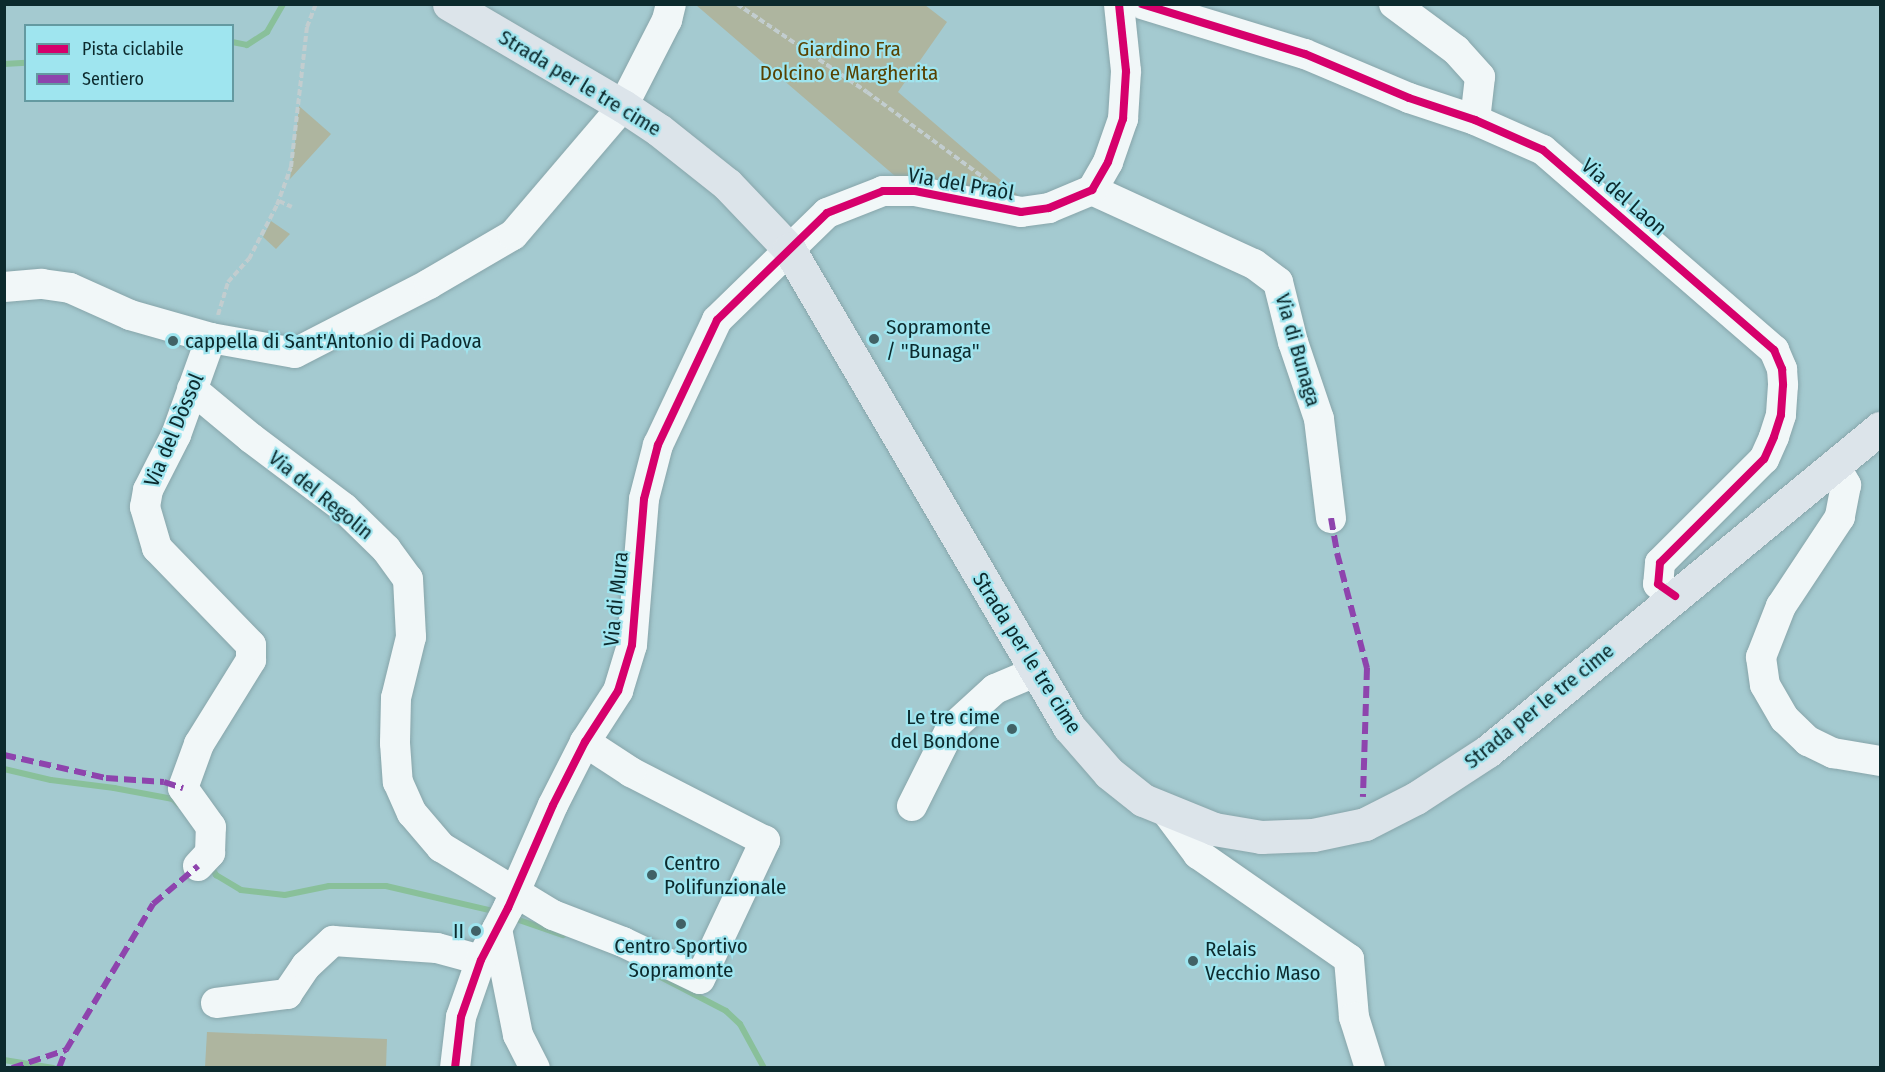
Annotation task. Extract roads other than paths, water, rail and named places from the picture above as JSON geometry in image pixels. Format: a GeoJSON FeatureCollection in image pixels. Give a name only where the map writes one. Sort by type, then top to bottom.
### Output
{"type":"FeatureCollection","features":[{"type":"Feature","properties":{"kind":"main road","name":"Strada per le tre cime"},"geometry":{"type":"LineString","coordinates":[[449,4],[623,106],[659,130],[727,184],[789,249],[1069,727],[1109,773],[1143,800],[1214,829],[1261,837],[1313,835],[1365,824],[1416,798],[1488,751],[1881,428]]}},
{"type":"Feature","properties":{"kind":"street"},"geometry":{"type":"LineString","coordinates":[[4,287],[42,284],[70,288],[130,315],[211,338],[295,353],[429,284],[513,235],[623,106],[667,20],[671,4]]}},
{"type":"Feature","properties":{"kind":"street"},"geometry":{"type":"LineString","coordinates":[[1092,190],[1108,162],[1123,119],[1126,70],[1119,4]]}},
{"type":"Feature","properties":{"kind":"street","name":"Via del Laon"},"geometry":{"type":"LineString","coordinates":[[1142,4],[1305,54],[1409,98],[1475,120],[1543,150],[1737,321],[1774,350],[1782,369],[1783,385],[1781,415],[1774,437],[1764,459],[1660,562],[1658,584],[1675,596]]}},
{"type":"Feature","properties":{"kind":"street"},"geometry":{"type":"LineString","coordinates":[[1394,4],[1455,50],[1480,77],[1475,120]]}},
{"type":"Feature","properties":{"kind":"street","name":"Via del Praòl"},"geometry":{"type":"LineString","coordinates":[[789,249],[827,213],[884,191],[915,191],[1021,212],[1049,208],[1092,190]]}},
{"type":"Feature","properties":{"kind":"street","name":"Via di Bunaga"},"geometry":{"type":"LineString","coordinates":[[1092,190],[1254,264],[1278,282],[1293,342],[1319,419],[1331,518]]}},
{"type":"Feature","properties":{"kind":"street","name":"Via di Mura"},"geometry":{"type":"LineString","coordinates":[[455,1068],[461,1017],[481,960],[585,742],[618,692],[632,645],[644,499],[658,445],[717,320],[789,249]]}},
{"type":"Feature","properties":{"kind":"street","name":"Via del Dòssol"},"geometry":{"type":"LineString","coordinates":[[204,859],[211,827],[183,788],[199,744],[250,660],[250,645],[157,548],[145,507],[148,490],[176,435],[211,338]]}},
{"type":"Feature","properties":{"kind":"street","name":"Via del Regolin"},"geometry":{"type":"LineString","coordinates":[[192,389],[251,438],[344,508],[386,549],[408,579],[411,637],[396,698],[395,743],[398,782],[412,813],[441,847],[507,909],[553,915],[623,942],[700,979],[765,841],[631,772],[585,742]]}},
{"type":"Feature","properties":{"kind":"street"},"geometry":{"type":"LineString","coordinates":[[1836,467],[1846,485],[1840,517],[1781,606],[1761,657],[1765,685],[1785,719],[1808,741],[1833,753],[1881,761]]}},
{"type":"Feature","properties":{"kind":"street"},"geometry":{"type":"LineString","coordinates":[[912,806],[950,730],[995,689],[1035,672]]}},
{"type":"Feature","properties":{"kind":"street"},"geometry":{"type":"LineString","coordinates":[[1166,811],[1198,854],[1349,959],[1354,1017],[1370,1068]]}},
{"type":"Feature","properties":{"kind":"street"},"geometry":{"type":"LineString","coordinates":[[507,909],[518,1035],[535,1068]]}},
{"type":"Feature","properties":{"kind":"street"},"geometry":{"type":"LineString","coordinates":[[216,1003],[287,994],[306,966],[333,941],[437,948],[481,960]]}},
{"type":"Feature","properties":{"kind":"waterway"},"geometry":{"type":"LineString","coordinates":[[234,42],[247,45],[267,32],[283,4]]}},
{"type":"Feature","properties":{"kind":"waterway"},"geometry":{"type":"LineString","coordinates":[[4,64],[24,63]]}},
{"type":"Feature","properties":{"kind":"waterway"},"geometry":{"type":"LineString","coordinates":[[4,769],[51,780],[173,799],[179,805]]}},
{"type":"Feature","properties":{"kind":"waterway"},"geometry":{"type":"LineString","coordinates":[[210,865],[216,875],[241,890],[285,895],[329,886],[386,886],[498,912]]}},
{"type":"Feature","properties":{"kind":"waterway"},"geometry":{"type":"LineString","coordinates":[[513,918],[563,935]]}},
{"type":"Feature","properties":{"kind":"waterway"},"geometry":{"type":"LineString","coordinates":[[655,974],[726,1011],[740,1024],[764,1068]]}},
{"type":"Feature","properties":{"kind":"waterway"},"geometry":{"type":"LineString","coordinates":[[4,1060],[53,1068]]}},
{"type":"Feature","properties":{"kind":"place","name":"Sopramonte / \"Bunaga\""},"geometry":{"type":"Point","coordinates":[874,339]}},
{"type":"Feature","properties":{"kind":"place","name":"cappella di Sant'Antonio di Padova"},"geometry":{"type":"Point","coordinates":[173,341]}},
{"type":"Feature","properties":{"kind":"place","name":"Le tre cime del Bondone"},"geometry":{"type":"Point","coordinates":[1012,729]}},
{"type":"Feature","properties":{"kind":"place","name":"Centro Polifunzionale"},"geometry":{"type":"Point","coordinates":[652,875]}},
{"type":"Feature","properties":{"kind":"place","name":"Centro Sportivo Sopramonte"},"geometry":{"type":"Point","coordinates":[681,924]}},
{"type":"Feature","properties":{"kind":"place","name":"II"},"geometry":{"type":"Point","coordinates":[476,931]}},
{"type":"Feature","properties":{"kind":"place","name":"Relais Vecchio Maso"},"geometry":{"type":"Point","coordinates":[1193,961]}},
{"type":"Feature","properties":{"kind":"park label","name":"Giardino Fra Dolcino e Margherita"},"geometry":{"type":"Point","coordinates":[849,61]}}]}
